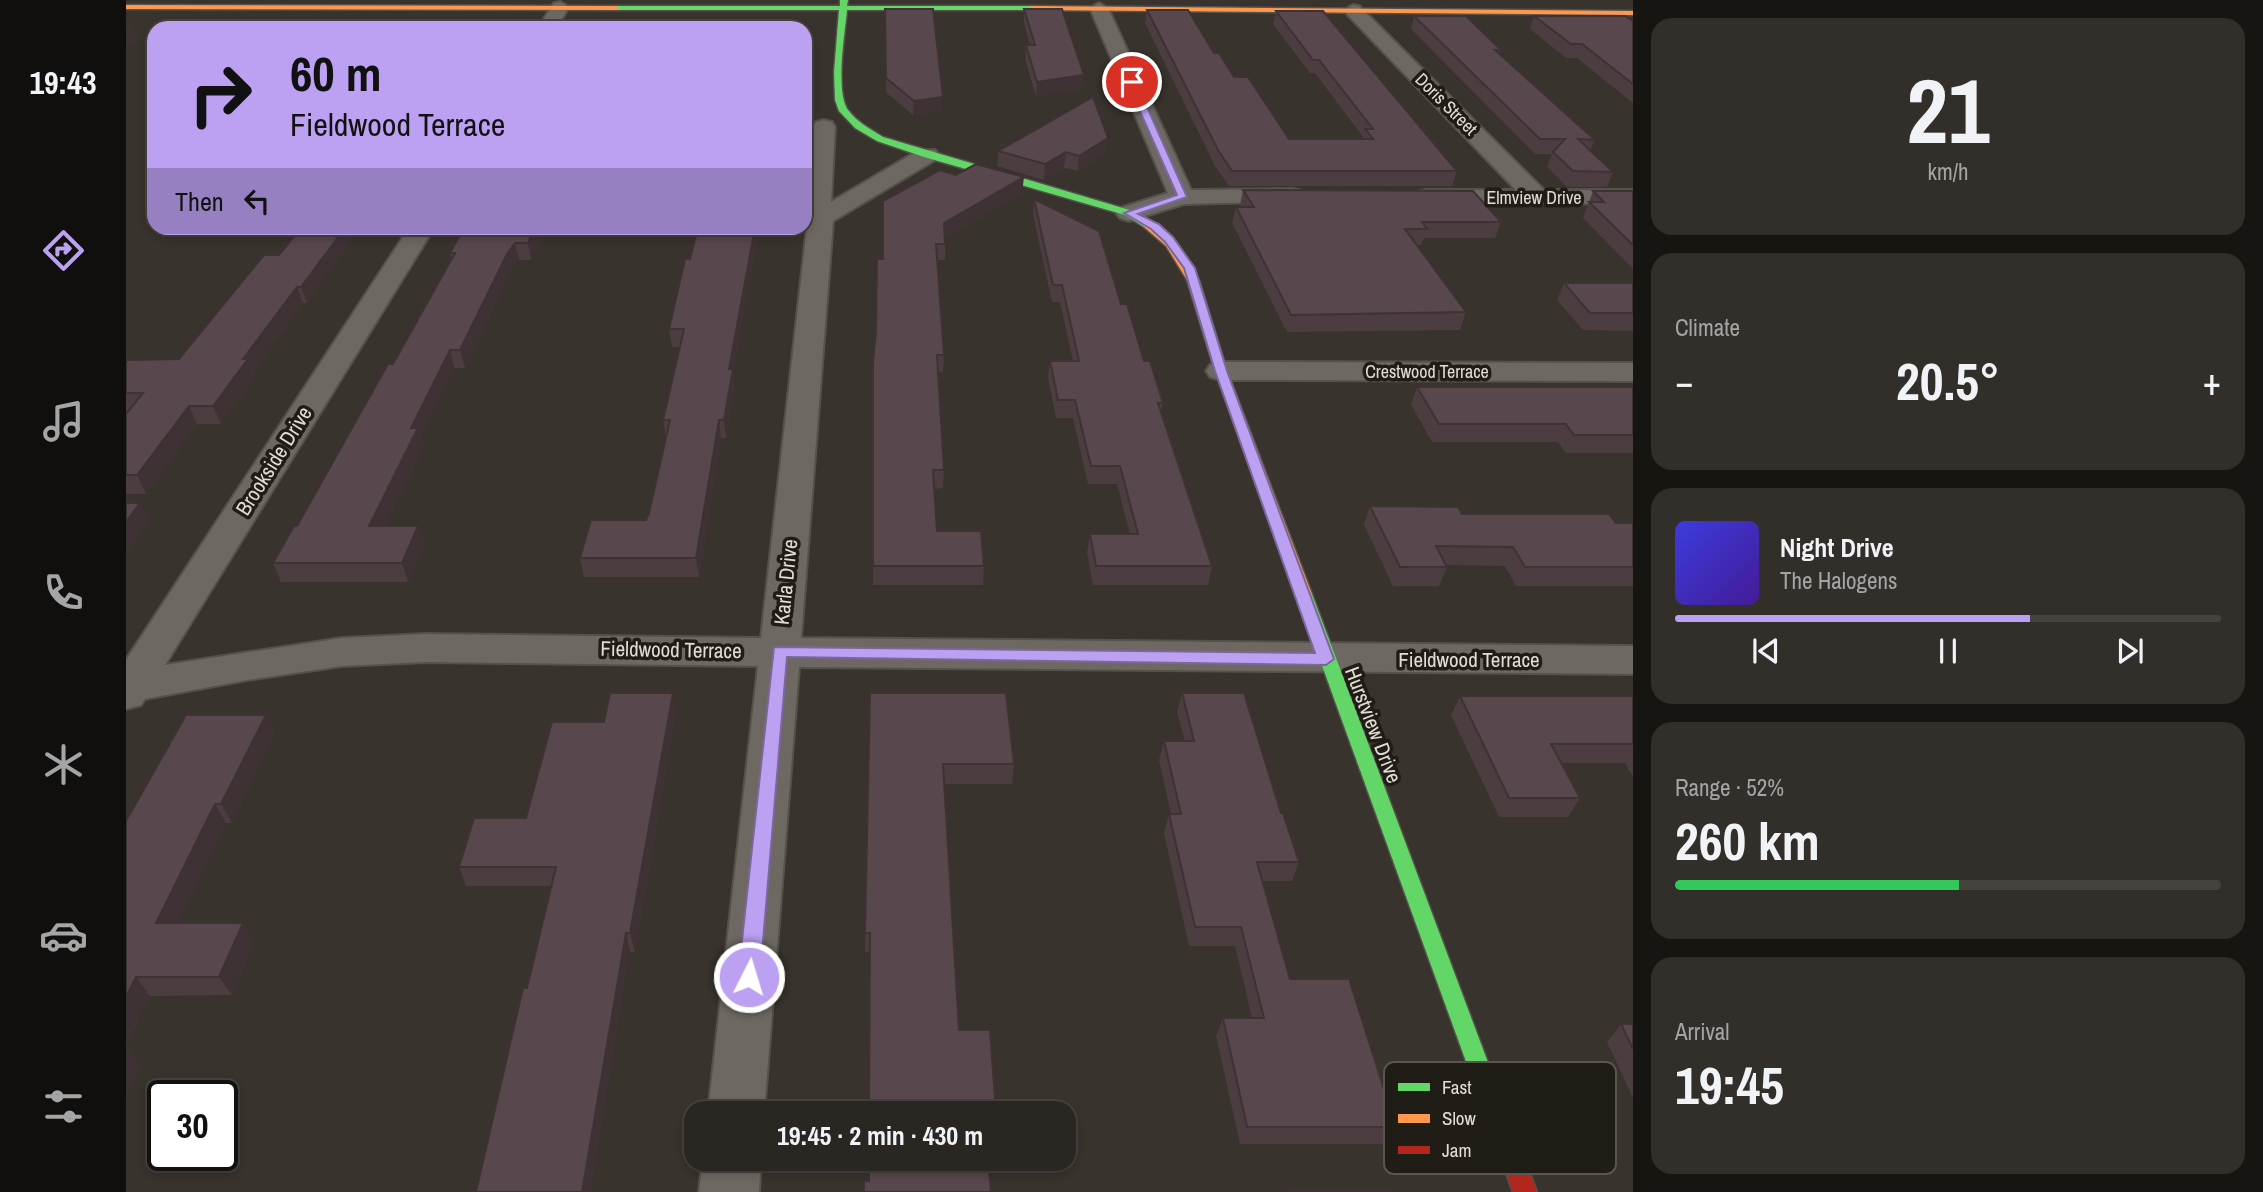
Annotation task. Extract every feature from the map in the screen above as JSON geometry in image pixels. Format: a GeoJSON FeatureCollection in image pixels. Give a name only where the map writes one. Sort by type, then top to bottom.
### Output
{"type":"FeatureCollection","features":[{"type":"Feature","properties":{"kind":"main road"},"geometry":{"type":"LineString","coordinates":[[126,7],[844,4],[1633,13]]}},
{"type":"Feature","properties":{"kind":"main road","name":"Hurstview Drive"},"geometry":{"type":"LineString","coordinates":[[844,4],[838,88],[842,108],[861,127],[876,136],[928,155],[1129,213],[1155,227],[1169,240],[1190,268],[1221,371],[1476,1062]]}},
{"type":"Feature","properties":{"kind":"main road","name":"Hurstview Drive"},"geometry":{"type":"LineString","coordinates":[[1518,1174],[1525,1192]]}},
{"type":"Feature","properties":{"kind":"street"},"geometry":{"type":"LineString","coordinates":[[551,21],[560,7]]}},
{"type":"Feature","properties":{"kind":"street"},"geometry":{"type":"LineString","coordinates":[[1099,8],[1182,197]]}},
{"type":"Feature","properties":{"kind":"street","name":"Doris Street"},"geometry":{"type":"LineString","coordinates":[[1353,10],[1538,198]]}},
{"type":"Feature","properties":{"kind":"street"},"geometry":{"type":"LineString","coordinates":[[1611,13],[1633,28]]}},
{"type":"Feature","properties":{"kind":"street","name":"Karla Drive"},"geometry":{"type":"LineString","coordinates":[[737,1101],[821,218],[817,195],[824,127]]}},
{"type":"Feature","properties":{"kind":"street"},"geometry":{"type":"LineString","coordinates":[[821,218],[928,155]]}},
{"type":"Feature","properties":{"kind":"street"},"geometry":{"type":"LineString","coordinates":[[1129,213],[1182,197],[1321,197]]}},
{"type":"Feature","properties":{"kind":"street","name":"Elmview Drive"},"geometry":{"type":"LineString","coordinates":[[1402,197],[1633,197]]}},
{"type":"Feature","properties":{"kind":"street","name":"Brookside Drive"},"geometry":{"type":"LineString","coordinates":[[129,690],[417,235]]}},
{"type":"Feature","properties":{"kind":"street","name":"Crestwood Terrace"},"geometry":{"type":"LineString","coordinates":[[1221,371],[1633,372]]}},
{"type":"Feature","properties":{"kind":"street","name":"Fieldwood Terrace"},"geometry":{"type":"LineString","coordinates":[[129,690],[247,664],[342,652],[425,648],[1633,660]]}},
{"type":"Feature","properties":{"kind":"street"},"geometry":{"type":"LineString","coordinates":[[729,1192],[731,1171]]}},
{"type":"Feature","properties":{"kind":"building"},"geometry":{"type":"Polygon","coordinates":[[[885,9],[933,9],[943,97],[914,101],[886,78],[885,9]]]}},
{"type":"Feature","properties":{"kind":"building"},"geometry":{"type":"Polygon","coordinates":[[[1024,9],[1062,9],[1084,75],[1037,82],[1026,45],[1035,45],[1024,9]]]}},
{"type":"Feature","properties":{"kind":"building"},"geometry":{"type":"Polygon","coordinates":[[[1147,10],[1188,10],[1214,53],[1219,53],[1234,77],[1248,77],[1289,139],[1373,139],[1365,129],[1373,129],[1319,60],[1313,60],[1276,11],[1323,11],[1457,171],[1232,171],[1218,150],[1147,10]]]}},
{"type":"Feature","properties":{"kind":"building"},"geometry":{"type":"Polygon","coordinates":[[[1414,16],[1466,16],[1501,50],[1495,50],[1595,140],[1578,139],[1613,172],[1573,171],[1553,152],[1565,139],[1540,139],[1414,16]]]}},
{"type":"Feature","properties":{"kind":"building"},"geometry":{"type":"Polygon","coordinates":[[[1534,16],[1625,16],[1633,21],[1633,84],[1582,44],[1571,44],[1534,16]]]}},
{"type":"Feature","properties":{"kind":"building"},"geometry":{"type":"Polygon","coordinates":[[[1093,97],[1108,138],[1079,156],[1066,152],[1045,164],[998,151],[1093,97]]]}},
{"type":"Feature","properties":{"kind":"building"},"geometry":{"type":"Polygon","coordinates":[[[976,164],[1024,177],[944,223],[945,244],[936,244],[944,355],[937,355],[944,470],[933,470],[937,531],[981,531],[984,566],[873,566],[873,362],[877,259],[883,259],[883,201],[940,170],[956,175],[976,164]]]}},
{"type":"Feature","properties":{"kind":"building"},"geometry":{"type":"Polygon","coordinates":[[[1243,190],[1473,191],[1501,222],[1422,222],[1427,229],[1405,229],[1466,312],[1291,315],[1236,207],[1254,207],[1243,190]]]}},
{"type":"Feature","properties":{"kind":"building"},"geometry":{"type":"Polygon","coordinates":[[[1593,191],[1633,191],[1633,245],[1589,202],[1604,202],[1593,191]]]}},
{"type":"Feature","properties":{"kind":"building"},"geometry":{"type":"Polygon","coordinates":[[[1034,199],[1099,231],[1121,304],[1127,304],[1144,361],[1150,361],[1163,403],[1158,403],[1212,566],[1096,566],[1090,534],[1138,534],[1120,466],[1091,466],[1075,400],[1058,400],[1050,361],[1079,361],[1062,285],[1053,285],[1034,199]]]}},
{"type":"Feature","properties":{"kind":"building"},"geometry":{"type":"Polygon","coordinates":[[[295,235],[340,235],[243,359],[248,359],[213,406],[189,406],[137,475],[126,475],[126,414],[143,393],[126,393],[126,360],[179,359],[264,255],[279,255],[295,235]]]}},
{"type":"Feature","properties":{"kind":"building"},"geometry":{"type":"Polygon","coordinates":[[[460,235],[532,235],[528,243],[515,243],[507,254],[460,350],[450,350],[411,428],[418,428],[369,526],[418,526],[402,563],[273,563],[294,526],[297,526],[388,364],[393,364],[455,253],[450,253],[460,235]]]}},
{"type":"Feature","properties":{"kind":"building"},"geometry":{"type":"Polygon","coordinates":[[[696,235],[754,235],[729,369],[733,369],[724,420],[719,420],[696,558],[580,558],[591,520],[646,520],[649,513],[670,420],[663,420],[684,329],[669,329],[685,259],[690,259],[696,235]]]}},
{"type":"Feature","properties":{"kind":"building"},"geometry":{"type":"Polygon","coordinates":[[[1564,283],[1633,283],[1633,313],[1590,313],[1564,283]]]}},
{"type":"Feature","properties":{"kind":"building"},"geometry":{"type":"Polygon","coordinates":[[[1417,387],[1633,387],[1633,435],[1574,435],[1566,424],[1439,424],[1417,387]]]}},
{"type":"Feature","properties":{"kind":"building"},"geometry":{"type":"Polygon","coordinates":[[[126,503],[140,503],[126,522],[126,503]]]}},
{"type":"Feature","properties":{"kind":"building"},"geometry":{"type":"Polygon","coordinates":[[[1370,506],[1458,507],[1462,514],[1609,514],[1616,523],[1633,523],[1633,567],[1525,567],[1513,547],[1436,546],[1447,567],[1400,567],[1370,506]]]}},
{"type":"Feature","properties":{"kind":"building"},"geometry":{"type":"Polygon","coordinates":[[[610,693],[673,693],[630,933],[626,933],[582,1192],[476,1192],[523,988],[527,988],[556,867],[459,867],[474,818],[526,818],[552,722],[604,722],[610,693]]]}},
{"type":"Feature","properties":{"kind":"building"},"geometry":{"type":"Polygon","coordinates":[[[870,693],[1006,693],[1014,764],[943,764],[959,1030],[990,1030],[995,1101],[869,1101],[870,933],[865,933],[870,693]]]}},
{"type":"Feature","properties":{"kind":"building"},"geometry":{"type":"Polygon","coordinates":[[[1182,693],[1244,693],[1299,862],[1257,862],[1290,979],[1349,979],[1384,1089],[1384,1127],[1247,1127],[1223,1018],[1264,1018],[1241,927],[1195,927],[1169,814],[1181,814],[1164,741],[1194,741],[1182,693]]]}},
{"type":"Feature","properties":{"kind":"building"},"geometry":{"type":"Polygon","coordinates":[[[1460,696],[1633,696],[1633,744],[1551,744],[1580,798],[1509,798],[1460,696]]]}},
{"type":"Feature","properties":{"kind":"building"},"geometry":{"type":"Polygon","coordinates":[[[186,715],[266,715],[221,804],[215,804],[156,923],[243,923],[219,977],[136,977],[126,997],[126,821],[186,715]]]}},
{"type":"Feature","properties":{"kind":"building"},"geometry":{"type":"Polygon","coordinates":[[[1621,1024],[1633,1024],[1633,1049],[1621,1024]]]}},
{"type":"Feature","properties":{"kind":"building"},"geometry":{"type":"Polygon","coordinates":[[[869,1171],[989,1171],[991,1192],[864,1192],[864,1181],[869,1181],[869,1171]]]}},
{"type":"Feature","properties":{"kind":"building"},"geometry":{"type":"Polygon","coordinates":[[[1389,1190],[1389,1192],[1289,1192],[1389,1190]]]}},
{"type":"Feature","properties":{"kind":"traffic: fast"},"geometry":{"type":"LineString","coordinates":[[844,0],[838,72],[839,100],[842,109],[858,126],[880,139],[927,155],[1129,213],[1148,225]]}},
{"type":"Feature","properties":{"kind":"traffic: fast"},"geometry":{"type":"LineString","coordinates":[[616,8],[1031,8]]}},
{"type":"Feature","properties":{"kind":"traffic: fast"},"geometry":{"type":"LineString","coordinates":[[1304,594],[1477,1062]]}},
{"type":"Feature","properties":{"kind":"traffic: slow"},"geometry":{"type":"LineString","coordinates":[[126,7],[616,8]]}},
{"type":"Feature","properties":{"kind":"traffic: slow"},"geometry":{"type":"LineString","coordinates":[[1031,8],[1633,13]]}},
{"type":"Feature","properties":{"kind":"traffic: slow"},"geometry":{"type":"LineString","coordinates":[[1148,225],[1170,244],[1193,280],[1221,371],[1304,594]]}},
{"type":"Feature","properties":{"kind":"traffic: jam"},"geometry":{"type":"LineString","coordinates":[[1518,1174],[1525,1192]]}},
{"type":"Feature","properties":{"kind":"route"},"geometry":{"type":"LineString","coordinates":[[749,977],[779,651],[1326,659],[1221,371],[1190,268],[1169,240],[1155,227],[1129,213],[1182,197],[1132,82]]}}]}
